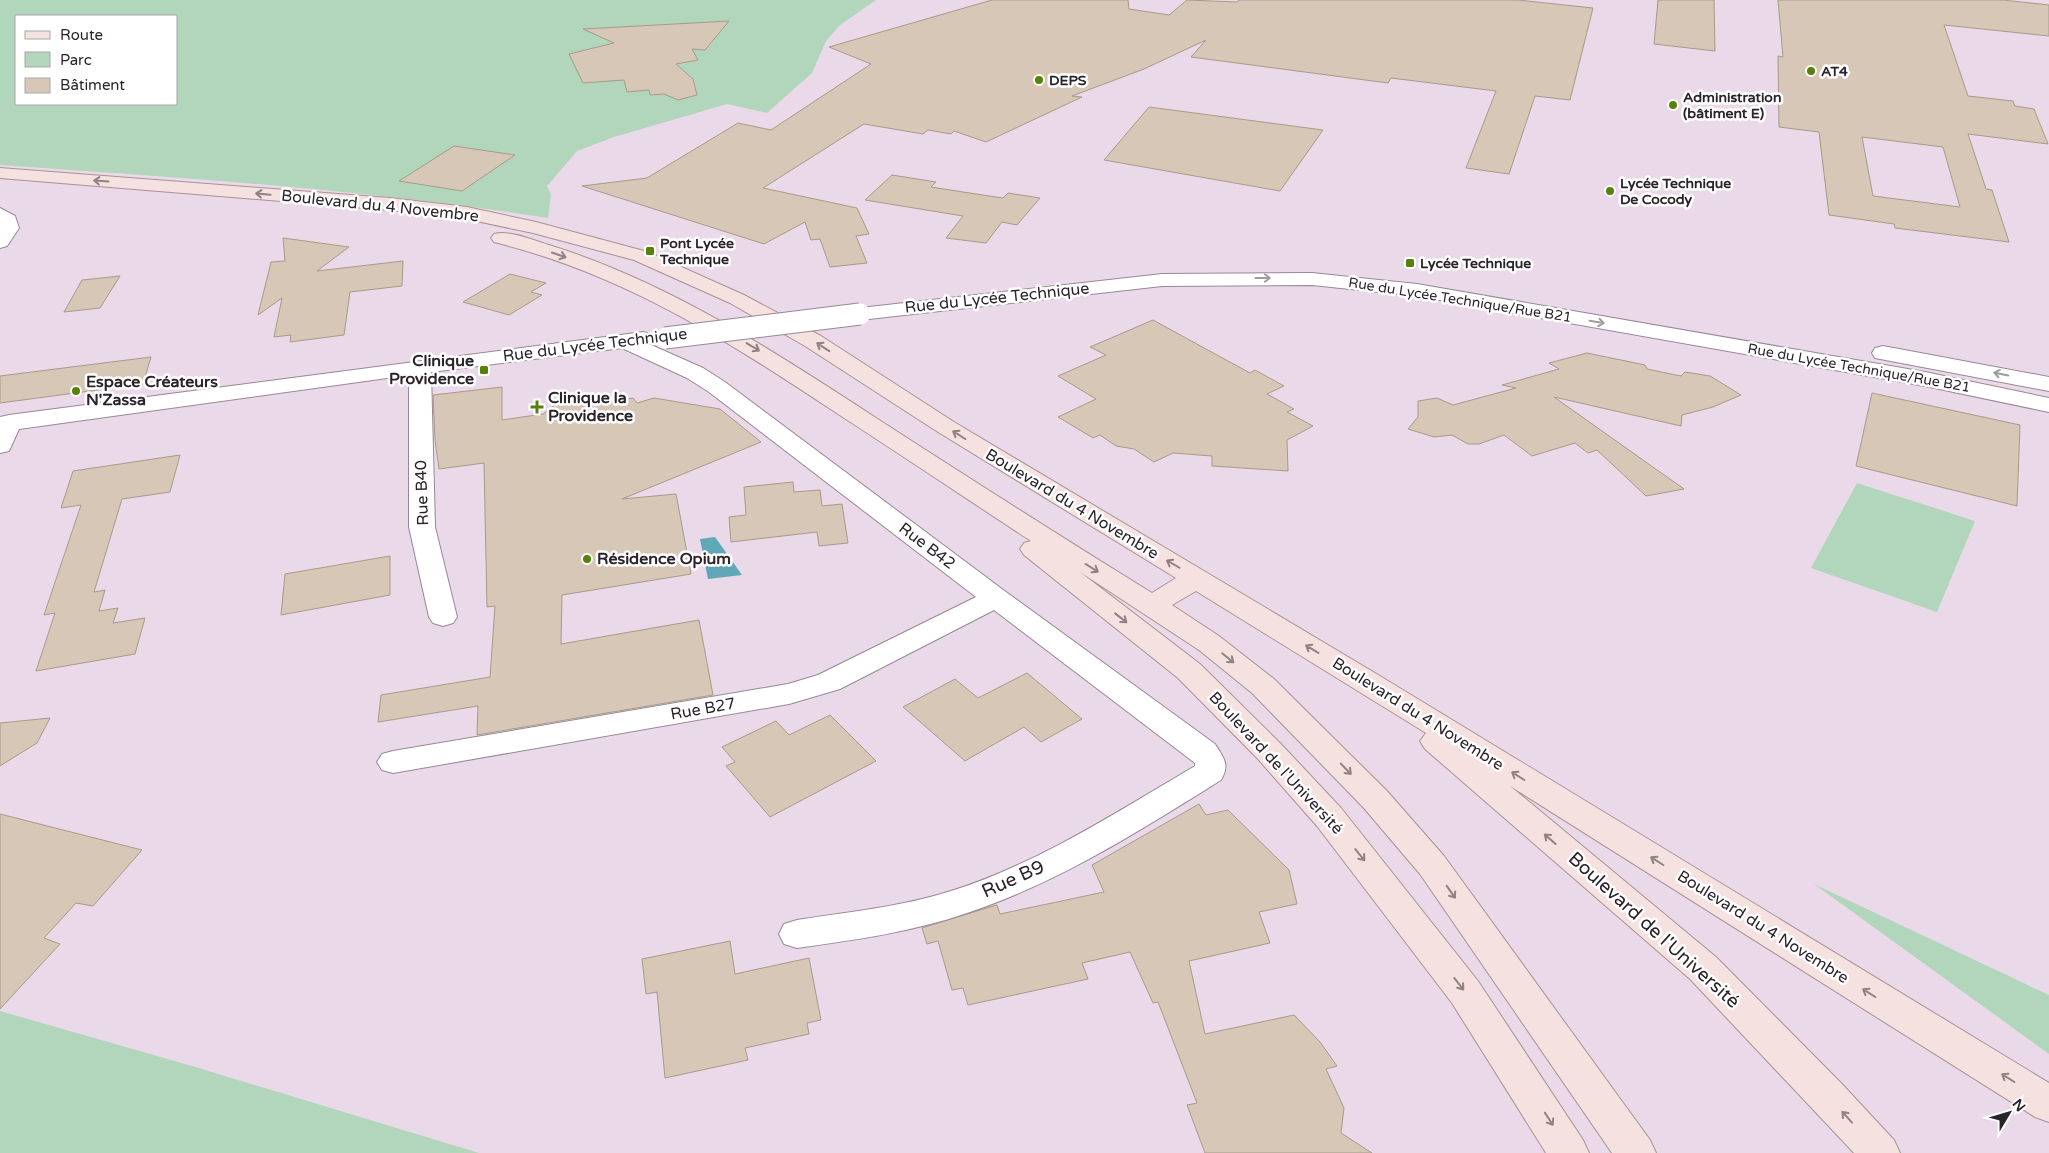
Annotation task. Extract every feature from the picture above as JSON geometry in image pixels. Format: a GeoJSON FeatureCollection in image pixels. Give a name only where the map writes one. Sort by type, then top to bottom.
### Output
{"type":"FeatureCollection","features":[{"type":"Feature","properties":{"kind":"main road","name":"Boulevard du 4 Novembre"},"geometry":{"type":"LineString","coordinates":[[0,173],[421,207],[467,213],[536,228],[641,256],[737,299],[814,341],[954,433],[1369,683],[2049,1104]]}},
{"type":"Feature","properties":{"kind":"main road","name":"Boulevard du 4 Novembre"},"geometry":{"type":"LineString","coordinates":[[0,190],[405,220],[513,241],[560,255],[624,280],[696,313],[770,358],[904,447],[1152,605],[1208,642],[1263,686],[1374,799],[1432,865],[1636,1153]]}},
{"type":"Feature","properties":{"kind":"main road","name":"Boulevard de l'Université"},"geometry":{"type":"LineString","coordinates":[[904,447],[1189,671],[1269,751],[1334,824],[1465,992],[1569,1153]]}},
{"type":"Feature","properties":{"kind":"main road"},"geometry":{"type":"LineString","coordinates":[[1152,605],[1197,578]]}},
{"type":"Feature","properties":{"kind":"main road","name":"Boulevard de l'Université"},"geometry":{"type":"LineString","coordinates":[[1369,683],[1703,968],[1827,1095],[1880,1153]]}},
{"type":"Feature","properties":{"kind":"street"},"geometry":{"type":"LineString","coordinates":[[0,214],[8,220],[8,228],[0,242]]}},
{"type":"Feature","properties":{"kind":"street","name":"Rue du Lycée Technique/Rue B21"},"geometry":{"type":"LineString","coordinates":[[1162,280],[1201,269],[1271,261],[1319,262],[1362,266],[1953,364],[2049,384]]}},
{"type":"Feature","properties":{"kind":"street","name":"Rue du Lycée Technique/Rue B21"},"geometry":{"type":"LineString","coordinates":[[1162,280],[1312,279],[1417,290],[1916,377],[2049,405]]}},
{"type":"Feature","properties":{"kind":"street","name":"Rue du Lycée Technique"},"geometry":{"type":"LineString","coordinates":[[4,423],[624,341],[666,338],[1162,280]]}},
{"type":"Feature","properties":{"kind":"street","name":"Rue B42"},"geometry":{"type":"LineString","coordinates":[[624,341],[695,373],[717,387],[996,598],[1204,752],[1211,763],[1210,772]]}},
{"type":"Feature","properties":{"kind":"street","name":"Rue B40"},"geometry":{"type":"LineString","coordinates":[[420,367],[422,527],[443,617]]}},
{"type":"Feature","properties":{"kind":"street"},"geometry":{"type":"LineString","coordinates":[[0,446],[4,423]]}},
{"type":"Feature","properties":{"kind":"street","name":"Rue B27"},"geometry":{"type":"LineString","coordinates":[[393,762],[790,694],[829,682],[996,598]]}},
{"type":"Feature","properties":{"kind":"street","name":"Rue B9"},"geometry":{"type":"LineString","coordinates":[[797,934],[918,913],[978,895],[1049,863],[1150,808],[1210,772]]}},
{"type":"Feature","properties":{"kind":"green space"},"geometry":{"type":"Polygon","coordinates":[[[0,0],[876,0],[840,25],[826,41],[812,73],[767,113],[727,104],[614,137],[577,151],[547,186],[551,194],[548,218],[411,199],[206,180],[0,165],[0,0]]]}},
{"type":"Feature","properties":{"kind":"green space"},"geometry":{"type":"Polygon","coordinates":[[[1857,483],[1975,521],[1937,612],[1811,568],[1857,483]]]}},
{"type":"Feature","properties":{"kind":"green space"},"geometry":{"type":"Polygon","coordinates":[[[1814,884],[2049,995],[2049,1054],[1814,884]]]}},
{"type":"Feature","properties":{"kind":"green space"},"geometry":{"type":"Polygon","coordinates":[[[0,1011],[192,1066],[479,1153],[0,1153],[0,1011]]]}},
{"type":"Feature","properties":{"kind":"water"},"geometry":{"type":"Polygon","coordinates":[[[715,537],[742,575],[708,579],[700,539],[715,537]]]}},
{"type":"Feature","properties":{"kind":"building"},"geometry":{"type":"Polygon","coordinates":[[[992,0],[1128,0],[1129,9],[1169,15],[1187,0],[1237,2],[1239,0],[1518,0],[1593,8],[1570,100],[1535,96],[1509,174],[1466,168],[1496,91],[1391,78],[1388,83],[1191,57],[1206,40],[1144,69],[1072,96],[1082,97],[986,142],[954,131],[951,134],[928,130],[923,134],[864,124],[763,188],[857,208],[869,234],[856,236],[867,263],[830,267],[820,239],[811,240],[805,222],[764,244],[582,186],[647,178],[738,123],[771,130],[871,64],[829,47],[992,0]]]}},
{"type":"Feature","properties":{"kind":"building"},"geometry":{"type":"Polygon","coordinates":[[[1658,0],[1714,0],[1715,51],[1654,44],[1658,0]]]}},
{"type":"Feature","properties":{"kind":"building"},"geometry":{"type":"Polygon","coordinates":[[[1778,0],[2003,0],[2049,5],[2049,36],[1944,25],[1968,96],[2013,101],[2015,106],[2034,109],[2048,144],[1968,134],[1986,189],[1992,190],[2009,242],[1895,228],[1894,224],[1829,215],[1819,132],[1779,127],[1778,56],[1783,57],[1778,0]],[[1862,137],[1873,196],[1960,207],[1943,147],[1862,137]]]}},
{"type":"Feature","properties":{"kind":"building"},"geometry":{"type":"Polygon","coordinates":[[[729,21],[705,50],[692,49],[698,60],[676,64],[693,79],[697,95],[678,100],[664,94],[650,95],[649,90],[627,92],[624,80],[583,83],[569,54],[614,43],[583,29],[729,21]]]}},
{"type":"Feature","properties":{"kind":"building"},"geometry":{"type":"Polygon","coordinates":[[[1149,107],[1323,130],[1280,191],[1104,160],[1149,107]]]}},
{"type":"Feature","properties":{"kind":"building"},"geometry":{"type":"Polygon","coordinates":[[[454,146],[515,155],[462,191],[399,181],[454,146]]]}},
{"type":"Feature","properties":{"kind":"building"},"geometry":{"type":"Polygon","coordinates":[[[892,175],[936,182],[931,187],[976,194],[1003,198],[1008,193],[1040,198],[1017,225],[1002,222],[986,243],[946,238],[963,216],[865,200],[892,175]]]}},
{"type":"Feature","properties":{"kind":"building"},"geometry":{"type":"Polygon","coordinates":[[[283,238],[349,247],[317,271],[403,261],[402,286],[350,292],[344,335],[290,342],[291,335],[274,337],[282,298],[258,315],[271,262],[285,261],[283,238]]]}},
{"type":"Feature","properties":{"kind":"building"},"geometry":{"type":"Polygon","coordinates":[[[510,274],[546,283],[531,292],[542,295],[509,315],[463,302],[510,274]]]}},
{"type":"Feature","properties":{"kind":"building"},"geometry":{"type":"Polygon","coordinates":[[[120,276],[100,308],[64,312],[82,280],[120,276]]]}},
{"type":"Feature","properties":{"kind":"building"},"geometry":{"type":"Polygon","coordinates":[[[1153,320],[1250,373],[1255,370],[1284,386],[1267,394],[1294,409],[1287,412],[1313,426],[1287,440],[1288,471],[1212,466],[1212,456],[1173,453],[1154,462],[1134,449],[1116,446],[1100,435],[1093,438],[1058,417],[1096,399],[1058,376],[1106,355],[1090,347],[1153,320]]]}},
{"type":"Feature","properties":{"kind":"building"},"geometry":{"type":"Polygon","coordinates":[[[1587,353],[1645,365],[1647,369],[1681,376],[1685,372],[1710,376],[1741,395],[1713,407],[1682,415],[1681,426],[1554,397],[1684,489],[1646,496],[1597,450],[1588,453],[1575,443],[1532,456],[1504,435],[1479,444],[1468,444],[1452,435],[1434,437],[1408,429],[1418,417],[1418,401],[1437,398],[1453,405],[1516,388],[1502,385],[1559,369],[1549,363],[1587,353]]]}},
{"type":"Feature","properties":{"kind":"building"},"geometry":{"type":"Polygon","coordinates":[[[151,357],[143,384],[0,403],[0,376],[151,357]]]}},
{"type":"Feature","properties":{"kind":"building"},"geometry":{"type":"Polygon","coordinates":[[[502,387],[502,420],[543,414],[563,399],[611,402],[633,398],[637,403],[654,398],[720,409],[761,442],[622,499],[676,494],[691,574],[562,595],[561,644],[699,620],[713,695],[477,735],[478,706],[378,722],[381,695],[490,677],[495,606],[487,607],[484,463],[439,469],[435,440],[433,395],[502,387]]]}},
{"type":"Feature","properties":{"kind":"building"},"geometry":{"type":"Polygon","coordinates":[[[1872,393],[2020,425],[2017,506],[1856,466],[1872,393]]]}},
{"type":"Feature","properties":{"kind":"building"},"geometry":{"type":"Polygon","coordinates":[[[180,455],[170,492],[122,499],[94,592],[105,590],[99,611],[118,608],[113,623],[145,618],[135,654],[36,671],[55,613],[44,615],[81,505],[61,508],[73,471],[180,455]]]}},
{"type":"Feature","properties":{"kind":"building"},"geometry":{"type":"Polygon","coordinates":[[[793,482],[794,492],[820,490],[822,506],[842,504],[848,543],[819,546],[817,532],[731,542],[729,517],[746,515],[744,487],[793,482]]]}},
{"type":"Feature","properties":{"kind":"building"},"geometry":{"type":"Polygon","coordinates":[[[390,556],[390,595],[281,615],[285,574],[390,556]]]}},
{"type":"Feature","properties":{"kind":"building"},"geometry":{"type":"Polygon","coordinates":[[[1027,673],[1082,719],[1041,742],[1024,727],[965,761],[903,707],[955,679],[978,698],[1027,673]]]}},
{"type":"Feature","properties":{"kind":"building"},"geometry":{"type":"Polygon","coordinates":[[[830,715],[876,761],[770,817],[726,766],[735,762],[722,747],[776,721],[789,735],[830,715]]]}},
{"type":"Feature","properties":{"kind":"building"},"geometry":{"type":"Polygon","coordinates":[[[50,718],[37,743],[0,766],[0,723],[50,718]]]}},
{"type":"Feature","properties":{"kind":"building"},"geometry":{"type":"Polygon","coordinates":[[[1199,804],[1206,815],[1228,810],[1289,870],[1297,904],[1259,912],[1270,943],[1189,961],[1205,1034],[1294,1015],[1320,1042],[1337,1066],[1326,1069],[1344,1108],[1341,1133],[1372,1153],[1205,1153],[1187,1105],[1197,1103],[1158,1002],[1153,1003],[1130,952],[1082,963],[1088,979],[968,1005],[963,988],[952,990],[938,941],[927,944],[922,928],[993,906],[997,905],[1000,914],[1104,892],[1092,865],[1199,804]]]}},
{"type":"Feature","properties":{"kind":"building"},"geometry":{"type":"Polygon","coordinates":[[[0,814],[142,850],[93,906],[76,903],[44,938],[60,944],[0,1009],[0,814]]]}},
{"type":"Feature","properties":{"kind":"building"},"geometry":{"type":"Polygon","coordinates":[[[730,941],[735,974],[809,958],[821,1020],[807,1023],[809,1034],[745,1048],[748,1060],[665,1078],[657,992],[646,994],[642,959],[730,941]]]}},
{"type":"Feature","properties":{"kind":"place","name":"AT4"},"geometry":{"type":"Point","coordinates":[1811,71]}},
{"type":"Feature","properties":{"kind":"place","name":"DEPS"},"geometry":{"type":"Point","coordinates":[1039,80]}},
{"type":"Feature","properties":{"kind":"place","name":"Administration (bâtiment E)"},"geometry":{"type":"Point","coordinates":[1673,105]}},
{"type":"Feature","properties":{"kind":"place","name":"Lycée Technique De Cocody"},"geometry":{"type":"Point","coordinates":[1610,191]}},
{"type":"Feature","properties":{"kind":"place","name":"Pont Lycée Technique"},"geometry":{"type":"Point","coordinates":[650,251]}},
{"type":"Feature","properties":{"kind":"place","name":"Lycée Technique"},"geometry":{"type":"Point","coordinates":[1410,263]}},
{"type":"Feature","properties":{"kind":"place","name":"Clinique Providence"},"geometry":{"type":"Point","coordinates":[484,370]}},
{"type":"Feature","properties":{"kind":"place","name":"Espace Créateurs N'Zassa"},"geometry":{"type":"Point","coordinates":[76,391]}},
{"type":"Feature","properties":{"kind":"place","name":"Clinique la Providence"},"geometry":{"type":"Point","coordinates":[537,407]}},
{"type":"Feature","properties":{"kind":"place","name":"Résidence Opium"},"geometry":{"type":"Point","coordinates":[587,559]}}]}
